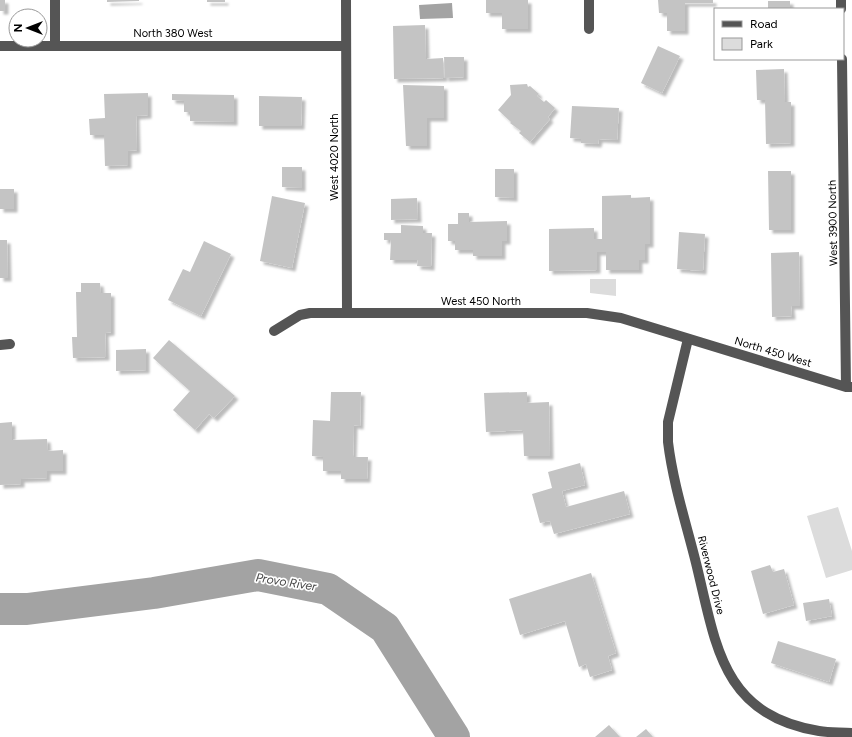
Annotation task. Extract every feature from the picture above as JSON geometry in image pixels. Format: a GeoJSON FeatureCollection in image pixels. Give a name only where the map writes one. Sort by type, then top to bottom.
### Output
{"type":"FeatureCollection","features":[{"type":"Feature","properties":{"kind":"street"},"geometry":{"type":"LineString","coordinates":[[55,0],[55,45]]}},
{"type":"Feature","properties":{"kind":"street","name":"West 4020 North"},"geometry":{"type":"LineString","coordinates":[[346,0],[347,313]]}},
{"type":"Feature","properties":{"kind":"street"},"geometry":{"type":"LineString","coordinates":[[589,0],[590,29]]}},
{"type":"Feature","properties":{"kind":"street","name":"North 380 West"},"geometry":{"type":"LineString","coordinates":[[0,46],[346,46]]}},
{"type":"Feature","properties":{"kind":"street","name":"West 3900 North"},"geometry":{"type":"LineString","coordinates":[[842,60],[848,92],[849,387]]}},
{"type":"Feature","properties":{"kind":"street","name":"West 450 North"},"geometry":{"type":"LineString","coordinates":[[274,331],[300,315],[310,313],[587,313],[621,318],[688,339]]}},
{"type":"Feature","properties":{"kind":"street","name":"North 450 West"},"geometry":{"type":"LineString","coordinates":[[688,339],[849,387]]}},
{"type":"Feature","properties":{"kind":"street","name":"Riverwood Drive"},"geometry":{"type":"LineString","coordinates":[[688,339],[668,422],[668,442],[706,604],[724,666],[742,694],[761,710],[779,720],[819,731],[852,733]]}},
{"type":"Feature","properties":{"kind":"green space"},"geometry":{"type":"Polygon","coordinates":[[[590,279],[616,279],[616,296],[590,293],[590,279]]]}},
{"type":"Feature","properties":{"kind":"green space"},"geometry":{"type":"Polygon","coordinates":[[[838,507],[852,551],[852,570],[826,578],[807,516],[838,507]]]}},
{"type":"Feature","properties":{"kind":"shaded area"},"geometry":{"type":"Polygon","coordinates":[[[452,3],[453,18],[420,19],[419,5],[452,3]]]}},
{"type":"Feature","properties":{"kind":"building"},"geometry":{"type":"Polygon","coordinates":[[[0,0],[5,0],[5,11],[0,11],[0,0]]]}},
{"type":"Feature","properties":{"kind":"building"},"geometry":{"type":"Polygon","coordinates":[[[107,0],[139,0],[139,1],[107,2],[107,0]]]}},
{"type":"Feature","properties":{"kind":"building"},"geometry":{"type":"Polygon","coordinates":[[[207,0],[225,0],[225,2],[207,2],[207,0]]]}},
{"type":"Feature","properties":{"kind":"building"},"geometry":{"type":"Polygon","coordinates":[[[486,0],[528,0],[528,29],[502,29],[502,13],[486,13],[486,0]]]}},
{"type":"Feature","properties":{"kind":"building"},"geometry":{"type":"Polygon","coordinates":[[[658,0],[713,0],[713,3],[685,3],[685,31],[667,31],[667,13],[659,13],[658,0]]]}},
{"type":"Feature","properties":{"kind":"building"},"geometry":{"type":"Polygon","coordinates":[[[768,1],[790,1],[790,8],[768,8],[768,1]]]}},
{"type":"Feature","properties":{"kind":"building"},"geometry":{"type":"Polygon","coordinates":[[[425,25],[426,59],[443,58],[444,78],[394,79],[393,26],[425,25]]]}},
{"type":"Feature","properties":{"kind":"building"},"geometry":{"type":"Polygon","coordinates":[[[658,46],[680,56],[662,93],[641,83],[658,46]]]}},
{"type":"Feature","properties":{"kind":"building"},"geometry":{"type":"Polygon","coordinates":[[[444,57],[464,57],[464,77],[445,78],[444,57]]]}},
{"type":"Feature","properties":{"kind":"building"},"geometry":{"type":"Polygon","coordinates":[[[784,69],[785,102],[791,102],[791,143],[766,144],[765,100],[757,100],[756,70],[784,69]]]}},
{"type":"Feature","properties":{"kind":"building"},"geometry":{"type":"Polygon","coordinates":[[[527,84],[528,87],[530,86],[539,94],[537,96],[544,102],[546,100],[555,108],[548,117],[550,119],[530,142],[519,133],[521,131],[510,123],[511,122],[498,110],[511,95],[510,85],[527,84]]]}},
{"type":"Feature","properties":{"kind":"building"},"geometry":{"type":"Polygon","coordinates":[[[403,85],[444,86],[444,118],[427,118],[427,146],[406,146],[403,85]]]}},
{"type":"Feature","properties":{"kind":"building"},"geometry":{"type":"Polygon","coordinates":[[[148,93],[148,115],[136,116],[137,150],[128,151],[128,165],[105,166],[104,135],[90,135],[89,119],[105,118],[104,94],[148,93]]]}},
{"type":"Feature","properties":{"kind":"building"},"geometry":{"type":"Polygon","coordinates":[[[172,94],[234,95],[234,122],[190,121],[190,112],[184,112],[184,101],[172,100],[172,94]]]}},
{"type":"Feature","properties":{"kind":"building"},"geometry":{"type":"Polygon","coordinates":[[[259,96],[302,97],[301,126],[259,126],[259,96]]]}},
{"type":"Feature","properties":{"kind":"building"},"geometry":{"type":"Polygon","coordinates":[[[572,106],[619,108],[617,140],[599,139],[598,144],[581,143],[581,139],[570,138],[572,106]]]}},
{"type":"Feature","properties":{"kind":"building"},"geometry":{"type":"Polygon","coordinates":[[[282,167],[302,167],[302,188],[282,187],[282,167]]]}},
{"type":"Feature","properties":{"kind":"building"},"geometry":{"type":"Polygon","coordinates":[[[495,169],[514,169],[514,198],[495,197],[495,169]]]}},
{"type":"Feature","properties":{"kind":"building"},"geometry":{"type":"Polygon","coordinates":[[[768,171],[791,171],[791,230],[769,230],[768,171]]]}},
{"type":"Feature","properties":{"kind":"building"},"geometry":{"type":"Polygon","coordinates":[[[0,189],[14,189],[14,209],[0,209],[0,189]]]}},
{"type":"Feature","properties":{"kind":"building"},"geometry":{"type":"Polygon","coordinates":[[[631,195],[631,198],[650,197],[650,244],[645,244],[645,260],[639,260],[639,270],[606,270],[606,252],[597,252],[597,270],[549,271],[549,229],[594,228],[594,239],[602,239],[602,196],[631,195]]]}},
{"type":"Feature","properties":{"kind":"building"},"geometry":{"type":"Polygon","coordinates":[[[272,196],[305,203],[292,268],[260,261],[272,196]]]}},
{"type":"Feature","properties":{"kind":"building"},"geometry":{"type":"Polygon","coordinates":[[[417,198],[418,219],[391,220],[391,199],[417,198]]]}},
{"type":"Feature","properties":{"kind":"building"},"geometry":{"type":"Polygon","coordinates":[[[458,213],[469,213],[469,222],[507,221],[507,241],[502,241],[502,256],[473,256],[473,250],[455,250],[455,241],[448,241],[448,224],[458,224],[458,213]]]}},
{"type":"Feature","properties":{"kind":"building"},"geometry":{"type":"Polygon","coordinates":[[[401,225],[423,226],[423,233],[432,233],[431,267],[417,266],[418,260],[390,260],[391,240],[384,240],[384,233],[401,233],[401,225]]]}},
{"type":"Feature","properties":{"kind":"building"},"geometry":{"type":"Polygon","coordinates":[[[679,232],[705,234],[703,271],[677,269],[679,232]]]}},
{"type":"Feature","properties":{"kind":"building"},"geometry":{"type":"Polygon","coordinates":[[[0,240],[7,240],[8,278],[0,278],[0,240]]]}},
{"type":"Feature","properties":{"kind":"building"},"geometry":{"type":"Polygon","coordinates":[[[204,241],[231,254],[201,316],[168,300],[183,269],[190,272],[204,241]]]}},
{"type":"Feature","properties":{"kind":"building"},"geometry":{"type":"Polygon","coordinates":[[[799,252],[800,306],[791,306],[792,316],[772,317],[771,253],[799,252]]]}},
{"type":"Feature","properties":{"kind":"building"},"geometry":{"type":"Polygon","coordinates":[[[81,283],[100,283],[101,293],[111,293],[111,332],[105,333],[106,357],[73,358],[72,337],[77,337],[76,292],[81,292],[81,283]]]}},
{"type":"Feature","properties":{"kind":"building"},"geometry":{"type":"Polygon","coordinates":[[[169,340],[235,396],[214,418],[209,414],[195,430],[173,410],[190,391],[153,358],[169,340]]]}},
{"type":"Feature","properties":{"kind":"building"},"geometry":{"type":"Polygon","coordinates":[[[146,349],[146,370],[116,371],[116,350],[146,349]]]}},
{"type":"Feature","properties":{"kind":"building"},"geometry":{"type":"Polygon","coordinates":[[[331,392],[361,392],[360,426],[354,425],[353,457],[368,457],[367,479],[341,479],[341,471],[323,471],[323,457],[312,456],[313,420],[330,421],[331,392]]]}},
{"type":"Feature","properties":{"kind":"building"},"geometry":{"type":"Polygon","coordinates":[[[527,392],[527,403],[549,402],[550,456],[524,456],[523,430],[486,432],[484,393],[527,392]]]}},
{"type":"Feature","properties":{"kind":"building"},"geometry":{"type":"Polygon","coordinates":[[[12,422],[12,440],[47,439],[48,451],[63,450],[63,471],[47,471],[47,478],[21,479],[21,484],[0,485],[0,423],[12,422]]]}},
{"type":"Feature","properties":{"kind":"building"},"geometry":{"type":"Polygon","coordinates":[[[580,463],[585,485],[562,491],[566,507],[624,491],[630,514],[554,534],[550,521],[540,523],[532,494],[552,488],[548,472],[580,463]]]}},
{"type":"Feature","properties":{"kind":"building"},"geometry":{"type":"Polygon","coordinates":[[[770,565],[773,572],[784,569],[794,605],[763,614],[751,571],[770,565]]]}},
{"type":"Feature","properties":{"kind":"building"},"geometry":{"type":"Polygon","coordinates":[[[591,573],[616,653],[608,656],[612,670],[590,677],[586,664],[579,667],[565,621],[520,635],[509,599],[591,573]]]}},
{"type":"Feature","properties":{"kind":"building"},"geometry":{"type":"Polygon","coordinates":[[[829,599],[832,616],[806,621],[803,603],[829,599]]]}},
{"type":"Feature","properties":{"kind":"building"},"geometry":{"type":"Polygon","coordinates":[[[778,641],[836,659],[829,682],[771,663],[778,641]]]}},
{"type":"Feature","properties":{"kind":"building"},"geometry":{"type":"Polygon","coordinates":[[[609,725],[620,737],[595,737],[609,725]]]}},
{"type":"Feature","properties":{"kind":"building"},"geometry":{"type":"Polygon","coordinates":[[[646,729],[653,737],[636,737],[646,729]]]}},
{"type":"Feature","properties":{"kind":"waterway","name":"Provo River"},"geometry":{"type":"LineString","coordinates":[[0,609],[27,609],[154,593],[258,575],[328,589],[385,628],[454,737]]}}]}
